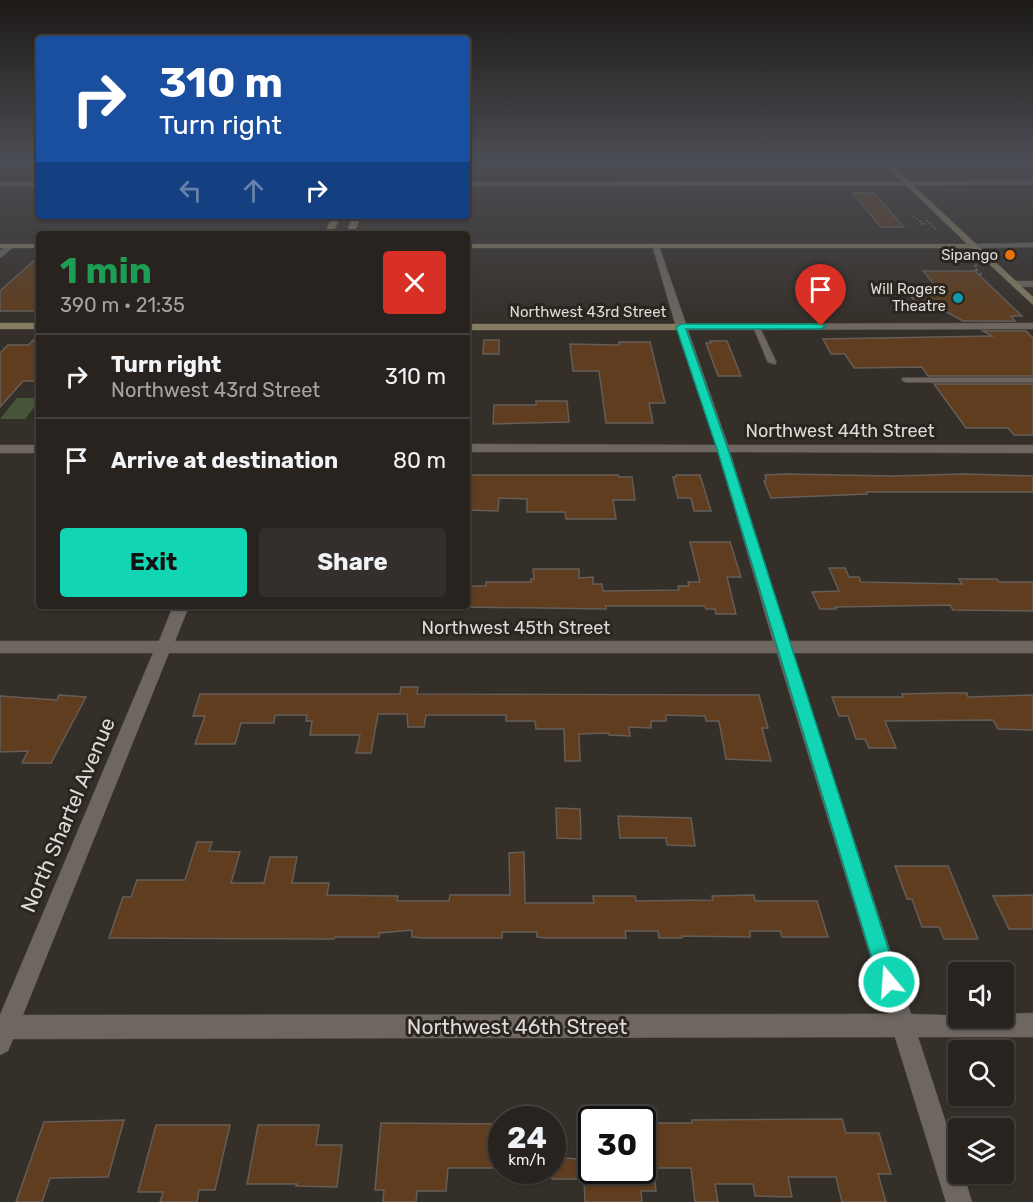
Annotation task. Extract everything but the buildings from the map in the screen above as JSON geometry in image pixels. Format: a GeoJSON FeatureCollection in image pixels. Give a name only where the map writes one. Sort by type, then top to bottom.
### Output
{"type":"FeatureCollection","features":[{"type":"Feature","properties":{"kind":"street"},"geometry":{"type":"LineString","coordinates":[[942,215],[1033,302]]}},
{"type":"Feature","properties":{"kind":"street"},"geometry":{"type":"LineString","coordinates":[[470,246],[1033,245]]}},
{"type":"Feature","properties":{"kind":"street"},"geometry":{"type":"LineString","coordinates":[[0,246],[36,246]]}},
{"type":"Feature","properties":{"kind":"street"},"geometry":{"type":"LineString","coordinates":[[0,255],[11,246]]}},
{"type":"Feature","properties":{"kind":"street"},"geometry":{"type":"LineString","coordinates":[[655,246],[723,449],[783,647],[959,1202]]}},
{"type":"Feature","properties":{"kind":"street"},"geometry":{"type":"LineString","coordinates":[[1015,284],[1033,284]]}},
{"type":"Feature","properties":{"kind":"street"},"geometry":{"type":"LineString","coordinates":[[0,326],[36,326]]}},
{"type":"Feature","properties":{"kind":"street","name":"Northwest 43rd Street"},"geometry":{"type":"LineString","coordinates":[[470,327],[1033,326]]}},
{"type":"Feature","properties":{"kind":"street","name":"Northwest 44th Street"},"geometry":{"type":"LineString","coordinates":[[470,448],[1033,449]]}},
{"type":"Feature","properties":{"kind":"street"},"geometry":{"type":"LineString","coordinates":[[0,449],[36,449]]}},
{"type":"Feature","properties":{"kind":"street","name":"North Shartel Avenue"},"geometry":{"type":"LineString","coordinates":[[2,1032],[180,609]]}},
{"type":"Feature","properties":{"kind":"street","name":"Northwest 45th Street"},"geometry":{"type":"LineString","coordinates":[[0,647],[163,649],[1033,647]]}},
{"type":"Feature","properties":{"kind":"street","name":"Northwest 46th Street"},"geometry":{"type":"LineString","coordinates":[[2,1032],[1033,1025]]}},
{"type":"Feature","properties":{"kind":"lane"},"geometry":{"type":"LineString","coordinates":[[756,326],[772,362]]}},
{"type":"Feature","properties":{"kind":"lane"},"geometry":{"type":"LineString","coordinates":[[906,381],[1033,380]]}},
{"type":"Feature","properties":{"kind":"path"},"geometry":{"type":"LineString","coordinates":[[913,216],[920,222],[928,222]]}},
{"type":"Feature","properties":{"kind":"green space"},"geometry":{"type":"Polygon","coordinates":[[[17,398],[36,398],[36,405],[25,419],[0,419],[17,398]]]}},
{"type":"Feature","properties":{"kind":"place","name":"Sipango"},"geometry":{"type":"Point","coordinates":[1010,255]}},
{"type":"Feature","properties":{"kind":"place","name":"Will Rogers Theatre"},"geometry":{"type":"Point","coordinates":[958,298]}},
{"type":"Feature","properties":{"kind":"route"},"geometry":{"type":"LineString","coordinates":[[821,326],[681,327],[723,449],[889,982]]}}]}
